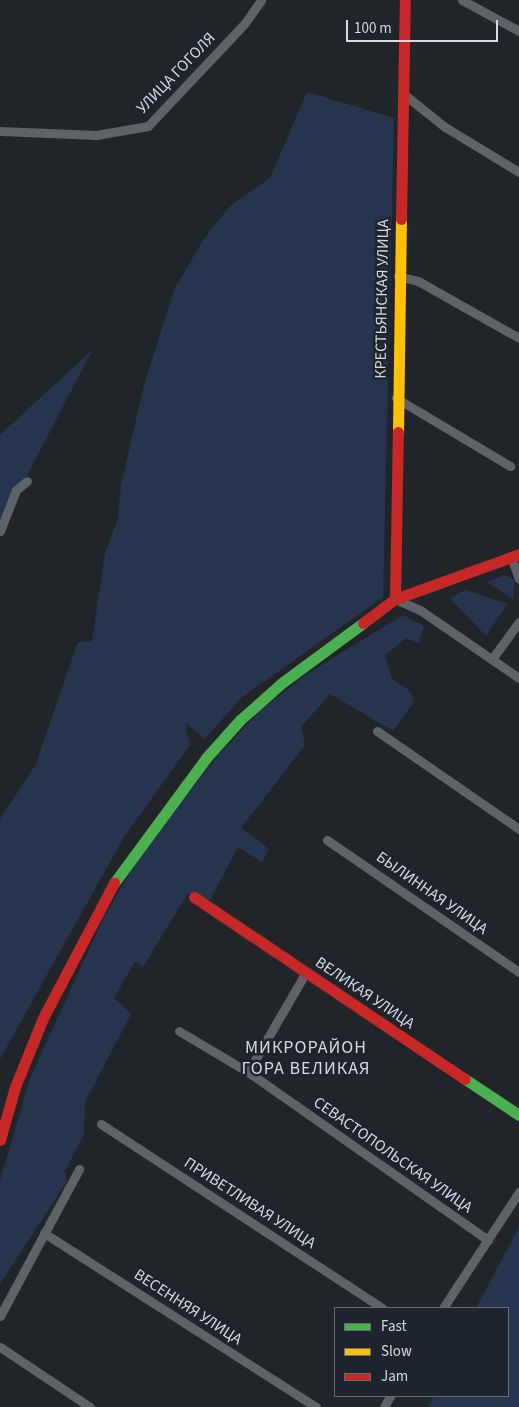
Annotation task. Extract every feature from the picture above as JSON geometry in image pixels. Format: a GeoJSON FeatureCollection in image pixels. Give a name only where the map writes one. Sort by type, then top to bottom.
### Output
{"type":"FeatureCollection","features":[{"type":"Feature","properties":{"kind":"main road","name":"КРЕСТЬЯНСКАЯ УЛИЦА"},"geometry":{"type":"LineString","coordinates":[[395,599],[398,276],[405,95],[405,0]]}},
{"type":"Feature","properties":{"kind":"main road"},"geometry":{"type":"LineString","coordinates":[[0,1140],[15,1088],[43,1018],[113,885],[147,834],[240,720],[283,682],[395,599],[515,556]]}},
{"type":"Feature","properties":{"kind":"main road","name":"ВЕЛИКАЯ УЛИЦА"},"geometry":{"type":"LineString","coordinates":[[194,897],[519,1116]]}},
{"type":"Feature","properties":{"kind":"street","name":"УЛИЦА ГОГОЛЯ"},"geometry":{"type":"LineString","coordinates":[[0,131],[34,134],[96,135],[148,126],[245,23],[261,0]]}},
{"type":"Feature","properties":{"kind":"street"},"geometry":{"type":"LineString","coordinates":[[462,0],[519,31]]}},
{"type":"Feature","properties":{"kind":"street"},"geometry":{"type":"LineString","coordinates":[[405,95],[445,127],[519,172]]}},
{"type":"Feature","properties":{"kind":"street"},"geometry":{"type":"LineString","coordinates":[[398,276],[418,281],[519,338]]}},
{"type":"Feature","properties":{"kind":"street"},"geometry":{"type":"LineString","coordinates":[[396,398],[510,466]]}},
{"type":"Feature","properties":{"kind":"street"},"geometry":{"type":"LineString","coordinates":[[0,531],[16,490],[27,481]]}},
{"type":"Feature","properties":{"kind":"street"},"geometry":{"type":"LineString","coordinates":[[515,556],[519,579]]}},
{"type":"Feature","properties":{"kind":"street"},"geometry":{"type":"LineString","coordinates":[[395,599],[420,610],[519,678]]}},
{"type":"Feature","properties":{"kind":"street"},"geometry":{"type":"LineString","coordinates":[[492,659],[519,622]]}},
{"type":"Feature","properties":{"kind":"street"},"geometry":{"type":"LineString","coordinates":[[376,731],[519,829]]}},
{"type":"Feature","properties":{"kind":"street","name":"БЫЛИННАЯ УЛИЦА"},"geometry":{"type":"LineString","coordinates":[[327,840],[519,972]]}},
{"type":"Feature","properties":{"kind":"street"},"geometry":{"type":"LineString","coordinates":[[248,1072],[306,972]]}},
{"type":"Feature","properties":{"kind":"street","name":"СЕВАСТОПОЛЬСКАЯ УЛИЦА"},"geometry":{"type":"LineString","coordinates":[[179,1030],[248,1072],[488,1240]]}},
{"type":"Feature","properties":{"kind":"street","name":"ПРИВЕТЛИВАЯ УЛИЦА"},"geometry":{"type":"LineString","coordinates":[[101,1124],[380,1307]]}},
{"type":"Feature","properties":{"kind":"street"},"geometry":{"type":"LineString","coordinates":[[0,1316],[79,1169]]}},
{"type":"Feature","properties":{"kind":"street"},"geometry":{"type":"LineString","coordinates":[[444,1307],[519,1192]]}},
{"type":"Feature","properties":{"kind":"street","name":"ВЕСЕННЯЯ УЛИЦА"},"geometry":{"type":"LineString","coordinates":[[44,1233],[316,1407]]}},
{"type":"Feature","properties":{"kind":"street"},"geometry":{"type":"LineString","coordinates":[[0,1347],[90,1407]]}},
{"type":"Feature","properties":{"kind":"shaded area"},"geometry":{"type":"Polygon","coordinates":[[[307,92],[394,118],[383,597],[241,698],[205,739],[185,722],[190,745],[124,837],[0,1059],[0,819],[35,766],[78,642],[92,641],[105,553],[118,518],[121,485],[144,385],[174,290],[203,240],[230,206],[270,178],[307,92]]]}},
{"type":"Feature","properties":{"kind":"shaded area"},"geometry":{"type":"Polygon","coordinates":[[[93,349],[0,527],[0,435],[93,349]]]}},
{"type":"Feature","properties":{"kind":"shaded area"},"geometry":{"type":"Polygon","coordinates":[[[505,575],[515,580],[513,599],[487,582],[505,575]]]}},
{"type":"Feature","properties":{"kind":"shaded area"},"geometry":{"type":"Polygon","coordinates":[[[466,590],[507,604],[486,636],[450,598],[466,590]]]}},
{"type":"Feature","properties":{"kind":"shaded area"},"geometry":{"type":"Polygon","coordinates":[[[403,615],[424,626],[419,643],[406,638],[385,655],[392,679],[410,691],[414,702],[393,731],[330,694],[301,727],[305,745],[241,828],[269,849],[262,862],[238,847],[210,900],[188,893],[143,967],[135,961],[114,998],[131,1014],[85,1102],[84,1134],[65,1171],[67,1181],[0,1284],[0,1180],[31,1076],[104,917],[142,852],[219,754],[261,710],[305,675],[403,615]]]}},
{"type":"Feature","properties":{"kind":"shaded area"},"geometry":{"type":"Polygon","coordinates":[[[519,1227],[519,1407],[428,1407],[433,1397],[509,1397],[509,1307],[477,1307],[519,1227]]]}},
{"type":"Feature","properties":{"kind":"traffic: fast"},"geometry":{"type":"LineString","coordinates":[[114,883],[206,758],[240,720],[283,682],[363,623]]}},
{"type":"Feature","properties":{"kind":"traffic: fast"},"geometry":{"type":"LineString","coordinates":[[465,1079],[519,1115]]}},
{"type":"Feature","properties":{"kind":"traffic: slow"},"geometry":{"type":"LineString","coordinates":[[398,432],[401,219]]}},
{"type":"Feature","properties":{"kind":"traffic: jam"},"geometry":{"type":"LineString","coordinates":[[401,219],[405,0]]}},
{"type":"Feature","properties":{"kind":"traffic: jam"},"geometry":{"type":"LineString","coordinates":[[395,599],[398,432]]}},
{"type":"Feature","properties":{"kind":"traffic: jam"},"geometry":{"type":"LineString","coordinates":[[363,623],[395,599],[519,554]]}},
{"type":"Feature","properties":{"kind":"traffic: jam"},"geometry":{"type":"LineString","coordinates":[[0,1140],[15,1087],[43,1018],[114,883]]}},
{"type":"Feature","properties":{"kind":"traffic: jam"},"geometry":{"type":"LineString","coordinates":[[194,897],[465,1079]]}},
{"type":"Feature","properties":{"kind":"district","name":"МИКРОРАЙОН ГОРА ВЕЛИКАЯ"},"geometry":{"type":"Point","coordinates":[306,1059]}}]}
